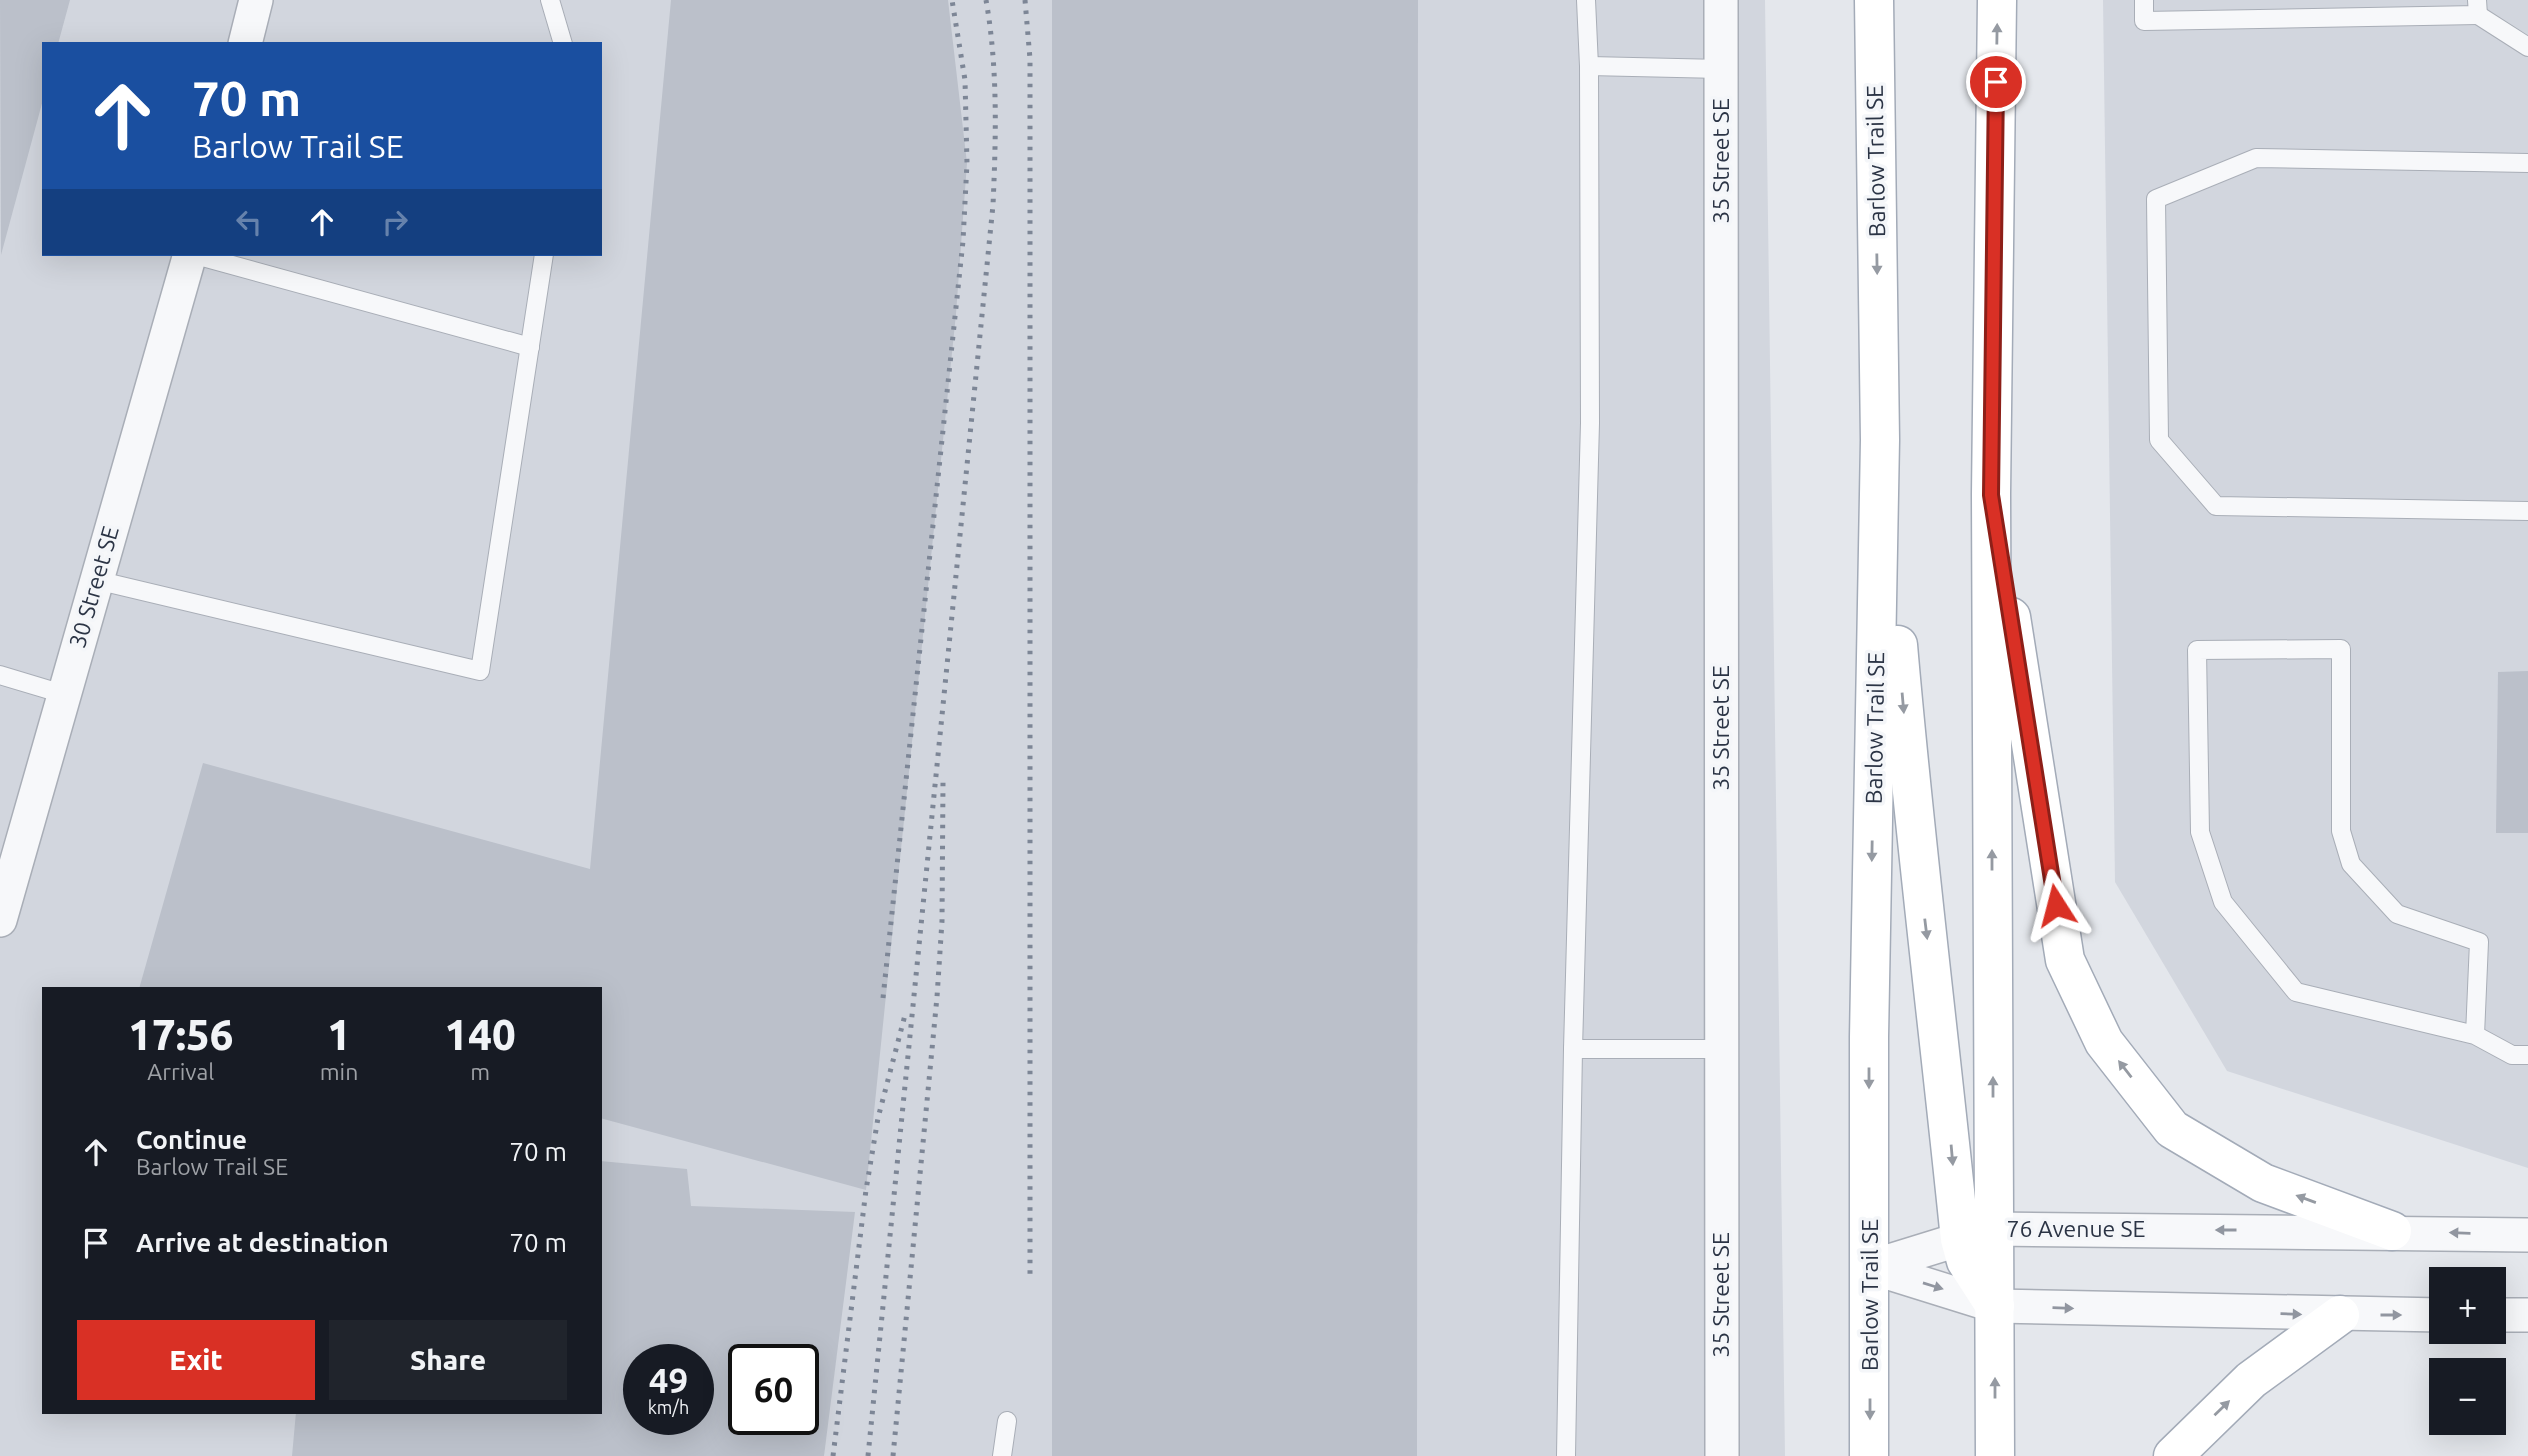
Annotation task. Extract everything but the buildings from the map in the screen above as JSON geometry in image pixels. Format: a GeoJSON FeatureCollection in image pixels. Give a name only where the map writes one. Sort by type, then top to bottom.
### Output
{"type":"FeatureCollection","features":[{"type":"Feature","properties":{"kind":"main road","name":"Barlow Trail SE"},"geometry":{"type":"LineString","coordinates":[[1869,1456],[1869,1037],[1880,440],[1874,0]]}},
{"type":"Feature","properties":{"kind":"main road"},"geometry":{"type":"LineString","coordinates":[[1977,1234],[1997,0]]}},
{"type":"Feature","properties":{"kind":"main road"},"geometry":{"type":"LineString","coordinates":[[1880,440],[1913,819],[1943,1062],[1977,1234],[1995,1306],[1995,1456]]}},
{"type":"Feature","properties":{"kind":"main road"},"geometry":{"type":"LineString","coordinates":[[1991,495],[2065,960],[2104,1042],[2172,1129],[2263,1183],[2392,1231]]}},
{"type":"Feature","properties":{"kind":"main road"},"geometry":{"type":"LineString","coordinates":[[2173,1456],[2251,1380],[2340,1315]]}},
{"type":"Feature","properties":{"kind":"street"},"geometry":{"type":"LineString","coordinates":[[246,42],[256,0]]}},
{"type":"Feature","properties":{"kind":"street","name":"35 Street SE"},"geometry":{"type":"LineString","coordinates":[[1721,0],[1722,1456]]}},
{"type":"Feature","properties":{"kind":"street","name":"30 Street SE"},"geometry":{"type":"LineString","coordinates":[[0,920],[190,256]]}},
{"type":"Feature","properties":{"kind":"street","name":"76 Avenue SE"},"geometry":{"type":"LineString","coordinates":[[1870,1267],[1977,1234],[2392,1231],[2528,1235]]}},
{"type":"Feature","properties":{"kind":"street"},"geometry":{"type":"LineString","coordinates":[[1870,1267],[1995,1306],[2429,1315]]}},
{"type":"Feature","properties":{"kind":"street"},"geometry":{"type":"LineString","coordinates":[[2506,1315],[2528,1315]]}},
{"type":"Feature","properties":{"kind":"lane"},"geometry":{"type":"LineString","coordinates":[[550,0],[562,42]]}},
{"type":"Feature","properties":{"kind":"lane"},"geometry":{"type":"LineString","coordinates":[[1566,1456],[1573,1049],[1590,423],[1589,66],[1586,0]]}},
{"type":"Feature","properties":{"kind":"lane"},"geometry":{"type":"LineString","coordinates":[[2144,0],[2144,21],[2477,8],[2528,47]]}},
{"type":"Feature","properties":{"kind":"lane"},"geometry":{"type":"LineString","coordinates":[[1589,66],[1721,69]]}},
{"type":"Feature","properties":{"kind":"lane"},"geometry":{"type":"LineString","coordinates":[[2528,163],[2256,158],[2156,199],[2158,440],[2216,506],[2528,511]]}},
{"type":"Feature","properties":{"kind":"lane"},"geometry":{"type":"LineString","coordinates":[[198,256],[530,347]]}},
{"type":"Feature","properties":{"kind":"lane"},"geometry":{"type":"LineString","coordinates":[[96,580],[480,671],[544,256]]}},
{"type":"Feature","properties":{"kind":"lane"},"geometry":{"type":"LineString","coordinates":[[2474,1035],[2479,942],[2397,914],[2351,864],[2341,831],[2341,649],[2197,650],[2200,832],[2223,902],[2297,992],[2474,1035],[2512,1055],[2528,1055]]}},
{"type":"Feature","properties":{"kind":"lane"},"geometry":{"type":"LineString","coordinates":[[0,676],[63,694]]}},
{"type":"Feature","properties":{"kind":"lane"},"geometry":{"type":"LineString","coordinates":[[1573,1049],[1721,1049]]}},
{"type":"Feature","properties":{"kind":"lane"},"geometry":{"type":"LineString","coordinates":[[1002,1456],[1007,1420]]}},
{"type":"Feature","properties":{"kind":"shaded area"},"geometry":{"type":"Polygon","coordinates":[[[0,0],[1765,0],[1785,1456],[0,1456],[0,0]]]}},
{"type":"Feature","properties":{"kind":"shaded area"},"geometry":{"type":"Polygon","coordinates":[[[2103,0],[2528,0],[2528,1168],[2227,1071],[2115,882],[2103,0]]]}},
{"type":"Feature","properties":{"kind":"railway"},"geometry":{"type":"LineString","coordinates":[[883,998],[963,241],[967,163],[965,80],[952,0]]}},
{"type":"Feature","properties":{"kind":"railway"},"geometry":{"type":"LineString","coordinates":[[868,1456],[993,205],[994,77],[986,0]]}},
{"type":"Feature","properties":{"kind":"railway"},"geometry":{"type":"LineString","coordinates":[[1025,0],[1030,59],[1030,1280]]}},
{"type":"Feature","properties":{"kind":"railway"},"geometry":{"type":"LineString","coordinates":[[893,1456],[937,997],[942,921],[943,782]]}},
{"type":"Feature","properties":{"kind":"railway"},"geometry":{"type":"LineString","coordinates":[[833,1456],[866,1190],[878,1118],[905,1015]]}},
{"type":"Feature","properties":{"kind":"route"},"geometry":{"type":"LineString","coordinates":[[1996,82],[1991,495],[2056,905]]}}]}
